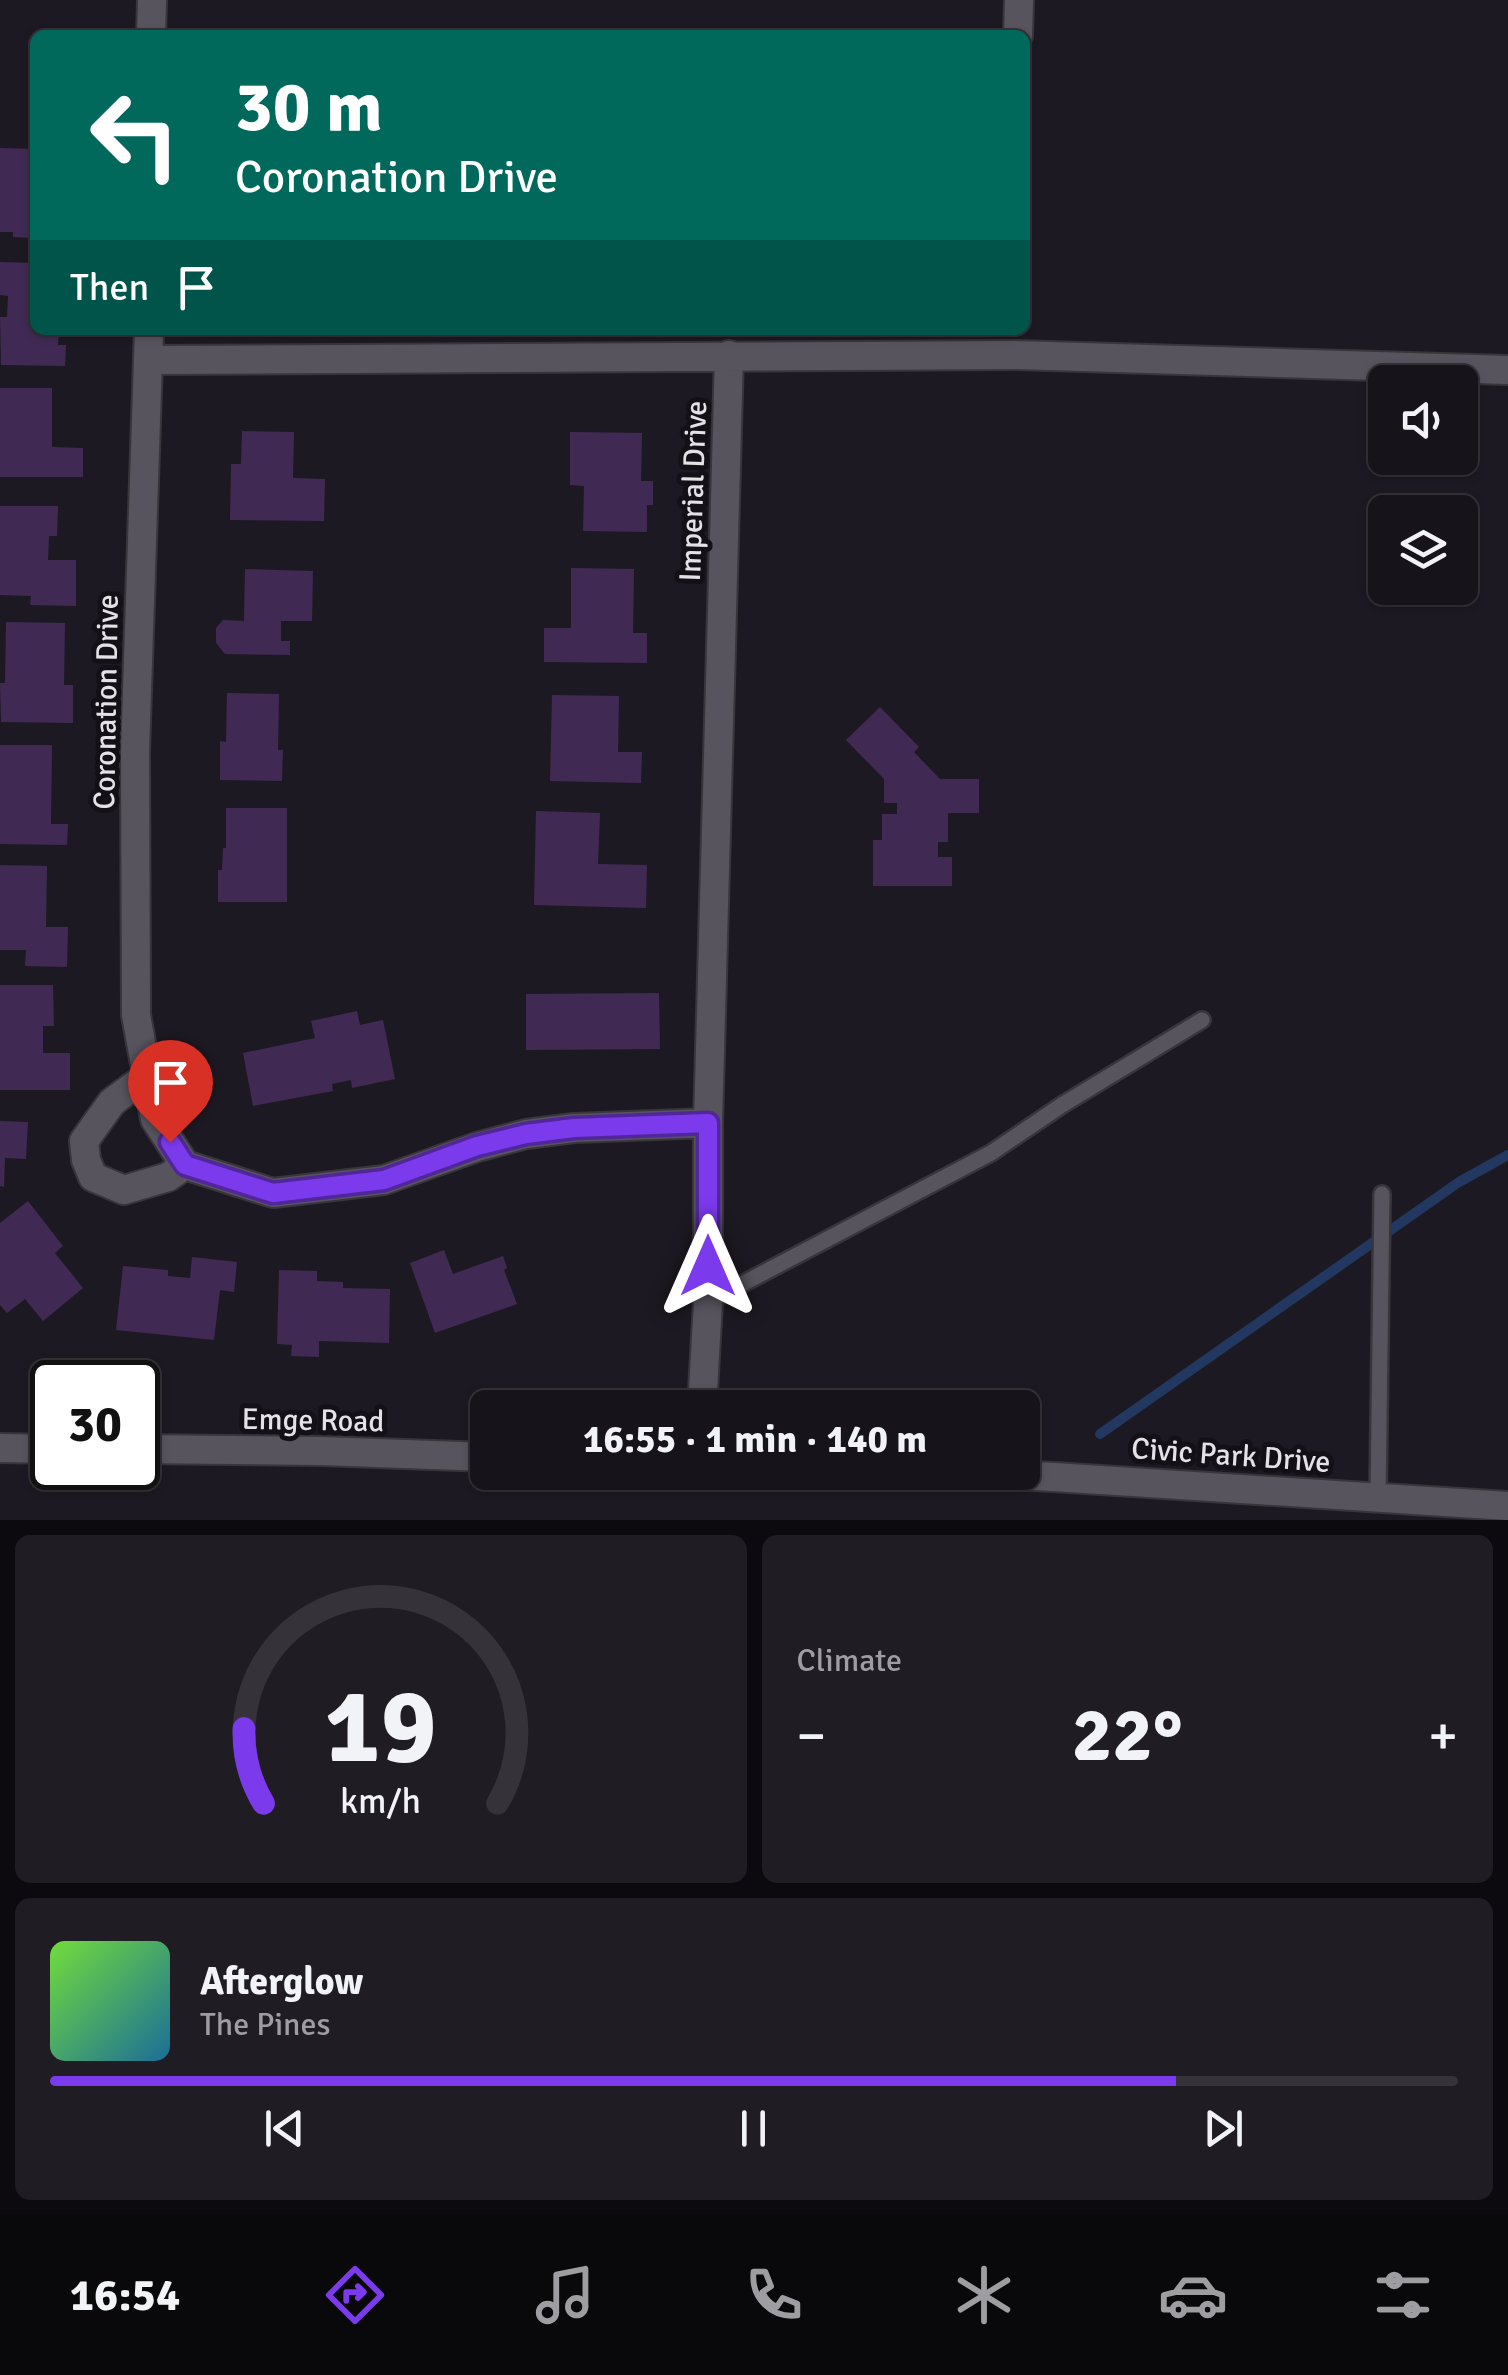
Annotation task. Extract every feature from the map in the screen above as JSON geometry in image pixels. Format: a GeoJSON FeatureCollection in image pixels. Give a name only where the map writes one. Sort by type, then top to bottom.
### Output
{"type":"FeatureCollection","features":[{"type":"Feature","properties":{"kind":"street"},"geometry":{"type":"LineString","coordinates":[[152,0],[152,30]]}},
{"type":"Feature","properties":{"kind":"street"},"geometry":{"type":"LineString","coordinates":[[1018,30],[1019,0]]}},
{"type":"Feature","properties":{"kind":"street","name":"Coronation Drive"},"geometry":{"type":"LineString","coordinates":[[149,335],[135,751],[136,1015],[155,1119],[185,1165]]}},
{"type":"Feature","properties":{"kind":"street"},"geometry":{"type":"LineString","coordinates":[[149,360],[730,355],[1015,342],[1508,370]]}},
{"type":"Feature","properties":{"kind":"street","name":"Imperial Drive"},"geometry":{"type":"LineString","coordinates":[[703,1390],[730,355]]}},
{"type":"Feature","properties":{"kind":"street"},"geometry":{"type":"LineString","coordinates":[[147,1076],[112,1102],[84,1141],[93,1177],[124,1190],[168,1177],[185,1165],[273,1193],[384,1180],[477,1146],[526,1134],[574,1128],[708,1123]]}},
{"type":"Feature","properties":{"kind":"street"},"geometry":{"type":"LineString","coordinates":[[0,1448],[30,1448]]}},
{"type":"Feature","properties":{"kind":"street","name":"Emge Road"},"geometry":{"type":"LineString","coordinates":[[160,1450],[470,1456]]}},
{"type":"Feature","properties":{"kind":"street","name":"Civic Park Drive"},"geometry":{"type":"LineString","coordinates":[[1040,1475],[1508,1506]]}},
{"type":"Feature","properties":{"kind":"lane"},"geometry":{"type":"LineString","coordinates":[[708,1302],[990,1153],[1202,1020]]}},
{"type":"Feature","properties":{"kind":"lane"},"geometry":{"type":"LineString","coordinates":[[1378,1498],[1382,1194]]}},
{"type":"Feature","properties":{"kind":"building"},"geometry":{"type":"Polygon","coordinates":[[[0,148],[30,149],[30,238],[0,232],[0,148]]]}},
{"type":"Feature","properties":{"kind":"building"},"geometry":{"type":"Polygon","coordinates":[[[0,262],[30,263],[30,335],[59,335],[58,345],[66,345],[65,366],[1,365],[0,317],[7,317],[8,296],[0,295],[0,262]]]}},
{"type":"Feature","properties":{"kind":"building"},"geometry":{"type":"Polygon","coordinates":[[[0,388],[52,388],[52,447],[83,448],[83,477],[0,477],[0,388]]]}},
{"type":"Feature","properties":{"kind":"building"},"geometry":{"type":"Polygon","coordinates":[[[242,431],[294,432],[293,478],[325,479],[324,521],[230,520],[231,464],[241,464],[242,431]]]}},
{"type":"Feature","properties":{"kind":"building"},"geometry":{"type":"Polygon","coordinates":[[[570,432],[642,433],[641,481],[653,481],[653,505],[647,505],[647,532],[583,531],[584,486],[570,485],[570,432]]]}},
{"type":"Feature","properties":{"kind":"building"},"geometry":{"type":"Polygon","coordinates":[[[0,506],[58,506],[57,536],[49,536],[48,560],[76,560],[76,606],[30,605],[31,596],[0,595],[0,506]]]}},
{"type":"Feature","properties":{"kind":"building"},"geometry":{"type":"Polygon","coordinates":[[[571,568],[634,569],[633,633],[647,633],[647,663],[544,662],[544,628],[571,628],[571,568]]]}},
{"type":"Feature","properties":{"kind":"building"},"geometry":{"type":"Polygon","coordinates":[[[245,569],[313,571],[312,621],[281,621],[281,641],[290,641],[290,655],[225,654],[216,643],[216,628],[223,620],[244,621],[245,569]]]}},
{"type":"Feature","properties":{"kind":"building"},"geometry":{"type":"Polygon","coordinates":[[[6,622],[65,623],[64,685],[73,685],[73,723],[1,722],[6,622]]]}},
{"type":"Feature","properties":{"kind":"building"},"geometry":{"type":"Polygon","coordinates":[[[227,693],[279,694],[282,781],[220,780],[220,741],[226,742],[227,693]]]}},
{"type":"Feature","properties":{"kind":"building"},"geometry":{"type":"Polygon","coordinates":[[[552,695],[619,696],[618,752],[642,752],[641,783],[550,781],[552,695]]]}},
{"type":"Feature","properties":{"kind":"building"},"geometry":{"type":"Polygon","coordinates":[[[880,707],[919,747],[914,752],[940,779],[979,779],[979,813],[948,813],[948,842],[938,842],[938,857],[952,857],[952,886],[873,886],[873,840],[882,840],[882,814],[897,814],[897,803],[884,803],[884,779],[846,740],[880,707]]]}},
{"type":"Feature","properties":{"kind":"building"},"geometry":{"type":"Polygon","coordinates":[[[0,745],[52,745],[51,824],[68,824],[67,845],[0,844],[0,745]]]}},
{"type":"Feature","properties":{"kind":"building"},"geometry":{"type":"Polygon","coordinates":[[[226,808],[287,808],[287,902],[218,902],[218,870],[222,870],[226,848],[226,808]]]}},
{"type":"Feature","properties":{"kind":"building"},"geometry":{"type":"Polygon","coordinates":[[[536,811],[600,813],[598,864],[647,865],[646,908],[534,905],[536,811]]]}},
{"type":"Feature","properties":{"kind":"building"},"geometry":{"type":"Polygon","coordinates":[[[0,865],[47,866],[46,927],[68,927],[67,967],[25,966],[26,950],[0,950],[0,865]]]}},
{"type":"Feature","properties":{"kind":"building"},"geometry":{"type":"Polygon","coordinates":[[[0,985],[53,985],[54,1026],[43,1026],[43,1053],[70,1053],[70,1090],[0,1090],[0,985]]]}},
{"type":"Feature","properties":{"kind":"building"},"geometry":{"type":"Polygon","coordinates":[[[659,993],[660,1049],[526,1050],[526,994],[659,993]]]}},
{"type":"Feature","properties":{"kind":"building"},"geometry":{"type":"Polygon","coordinates":[[[357,1011],[360,1025],[383,1020],[395,1079],[352,1088],[351,1080],[332,1084],[333,1091],[253,1106],[243,1053],[315,1038],[311,1021],[357,1011]]]}},
{"type":"Feature","properties":{"kind":"building"},"geometry":{"type":"Polygon","coordinates":[[[0,1121],[28,1122],[26,1159],[5,1158],[4,1187],[0,1186],[0,1121]]]}},
{"type":"Feature","properties":{"kind":"building"},"geometry":{"type":"Polygon","coordinates":[[[28,1201],[63,1246],[55,1253],[83,1288],[43,1321],[25,1299],[7,1313],[0,1305],[0,1223],[28,1201]]]}},
{"type":"Feature","properties":{"kind":"building"},"geometry":{"type":"Polygon","coordinates":[[[444,1250],[453,1274],[503,1256],[517,1304],[435,1333],[410,1263],[444,1250]]]}},
{"type":"Feature","properties":{"kind":"building"},"geometry":{"type":"Polygon","coordinates":[[[192,1257],[237,1262],[234,1292],[220,1290],[214,1340],[116,1330],[123,1266],[168,1270],[168,1276],[190,1278],[192,1257]]]}},
{"type":"Feature","properties":{"kind":"building"},"geometry":{"type":"Polygon","coordinates":[[[279,1270],[317,1271],[317,1281],[343,1282],[343,1288],[390,1289],[389,1343],[319,1341],[319,1357],[291,1356],[292,1345],[277,1344],[279,1270]]]}},
{"type":"Feature","properties":{"kind":"waterway"},"geometry":{"type":"LineString","coordinates":[[1100,1434],[1459,1182],[1508,1155]]}},
{"type":"Feature","properties":{"kind":"route"},"geometry":{"type":"LineString","coordinates":[[170,1142],[185,1165],[273,1193],[384,1180],[477,1146],[526,1134],[574,1128],[708,1123],[708,1266]]}}]}
